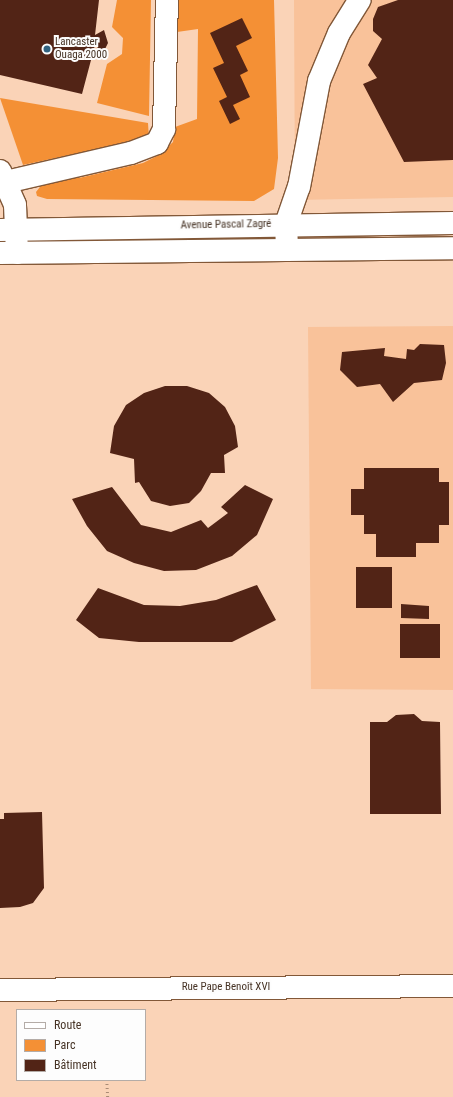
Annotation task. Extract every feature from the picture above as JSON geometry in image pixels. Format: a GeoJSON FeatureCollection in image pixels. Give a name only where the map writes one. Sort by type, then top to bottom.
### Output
{"type":"FeatureCollection","features":[{"type":"Feature","properties":{"kind":"main road"},"geometry":{"type":"LineString","coordinates":[[167,0],[164,129],[157,143],[131,153],[3,176],[14,205],[8,230],[8,253],[453,248]]}},
{"type":"Feature","properties":{"kind":"main road"},"geometry":{"type":"LineString","coordinates":[[287,250],[286,224],[302,174],[319,81],[339,33],[360,0]]}},
{"type":"Feature","properties":{"kind":"main road","name":"Avenue Pascal Zagré"},"geometry":{"type":"LineString","coordinates":[[8,230],[286,224],[453,223]]}},
{"type":"Feature","properties":{"kind":"main road","name":"Rue Pape Benoît XVI"},"geometry":{"type":"LineString","coordinates":[[0,990],[453,986]]}},
{"type":"Feature","properties":{"kind":"path"},"geometry":{"type":"LineString","coordinates":[[107,1081],[108,1097]]}},
{"type":"Feature","properties":{"kind":"shaded area"},"geometry":{"type":"Polygon","coordinates":[[[294,0],[453,0],[453,197],[295,200],[294,0]]]}},
{"type":"Feature","properties":{"kind":"shaded area"},"geometry":{"type":"Polygon","coordinates":[[[453,326],[453,690],[311,689],[308,327],[453,326]]]}},
{"type":"Feature","properties":{"kind":"green space"},"geometry":{"type":"Polygon","coordinates":[[[117,0],[151,0],[149,116],[97,103],[107,64],[122,54],[123,38],[112,27],[117,0]]]}},
{"type":"Feature","properties":{"kind":"green space"},"geometry":{"type":"Polygon","coordinates":[[[178,0],[274,0],[278,158],[274,189],[254,201],[47,199],[37,196],[36,192],[43,183],[52,178],[79,178],[143,163],[159,155],[173,142],[175,127],[197,119],[198,29],[177,32],[178,0]]]}},
{"type":"Feature","properties":{"kind":"green space"},"geometry":{"type":"Polygon","coordinates":[[[0,98],[148,123],[149,138],[23,165],[0,98]]]}},
{"type":"Feature","properties":{"kind":"building","name":"Lancaster Ouaga 2000"},"geometry":{"type":"Polygon","coordinates":[[[0,0],[99,0],[95,35],[104,30],[108,43],[103,53],[95,45],[82,94],[0,75],[0,0]]]}},
{"type":"Feature","properties":{"kind":"building"},"geometry":{"type":"Polygon","coordinates":[[[398,0],[453,0],[453,160],[404,162],[363,84],[377,78],[368,65],[382,39],[373,31],[373,19],[378,7],[398,0]]]}},
{"type":"Feature","properties":{"kind":"building"},"geometry":{"type":"Polygon","coordinates":[[[242,18],[252,38],[236,46],[248,71],[240,75],[250,97],[233,105],[240,119],[230,124],[219,101],[227,97],[213,68],[224,63],[210,33],[242,18]]]}},
{"type":"Feature","properties":{"kind":"building"},"geometry":{"type":"Polygon","coordinates":[[[420,344],[444,345],[446,363],[442,380],[414,383],[393,402],[380,384],[357,387],[340,370],[342,352],[385,348],[384,356],[406,359],[407,349],[414,350],[420,344]]]}},
{"type":"Feature","properties":{"kind":"building"},"geometry":{"type":"Polygon","coordinates":[[[165,386],[187,386],[209,393],[225,407],[235,426],[238,447],[224,455],[225,473],[211,473],[201,491],[189,503],[170,506],[151,501],[139,482],[135,483],[134,459],[110,453],[114,426],[126,405],[144,393],[165,386]]]}},
{"type":"Feature","properties":{"kind":"building"},"geometry":{"type":"Polygon","coordinates":[[[364,468],[439,468],[439,482],[449,482],[449,525],[439,525],[439,543],[416,543],[416,557],[376,557],[376,534],[364,534],[364,515],[351,515],[351,489],[364,489],[364,468]]]}},
{"type":"Feature","properties":{"kind":"building"},"geometry":{"type":"Polygon","coordinates":[[[245,485],[273,499],[257,535],[232,556],[196,570],[164,571],[134,563],[107,551],[87,526],[72,499],[112,487],[141,525],[171,532],[201,520],[208,528],[228,513],[221,507],[245,485]]]}},
{"type":"Feature","properties":{"kind":"building"},"geometry":{"type":"Polygon","coordinates":[[[356,567],[392,567],[392,608],[356,608],[356,567]]]}},
{"type":"Feature","properties":{"kind":"building"},"geometry":{"type":"Polygon","coordinates":[[[257,585],[276,620],[232,642],[139,642],[99,638],[76,620],[98,588],[144,605],[180,606],[216,600],[257,585]]]}},
{"type":"Feature","properties":{"kind":"building"},"geometry":{"type":"Polygon","coordinates":[[[401,604],[429,606],[429,619],[401,618],[401,604]]]}},
{"type":"Feature","properties":{"kind":"building"},"geometry":{"type":"Polygon","coordinates":[[[400,624],[440,624],[440,658],[400,658],[400,624]]]}},
{"type":"Feature","properties":{"kind":"building"},"geometry":{"type":"Polygon","coordinates":[[[414,714],[422,721],[440,722],[441,814],[370,814],[370,722],[387,722],[396,715],[414,714]]]}},
{"type":"Feature","properties":{"kind":"building"},"geometry":{"type":"Polygon","coordinates":[[[42,812],[44,888],[33,903],[20,907],[0,908],[0,819],[4,819],[4,813],[42,812]]]}},
{"type":"Feature","properties":{"kind":"place","name":"Lancaster Ouaga 2000"},"geometry":{"type":"Point","coordinates":[47,49]}}]}
